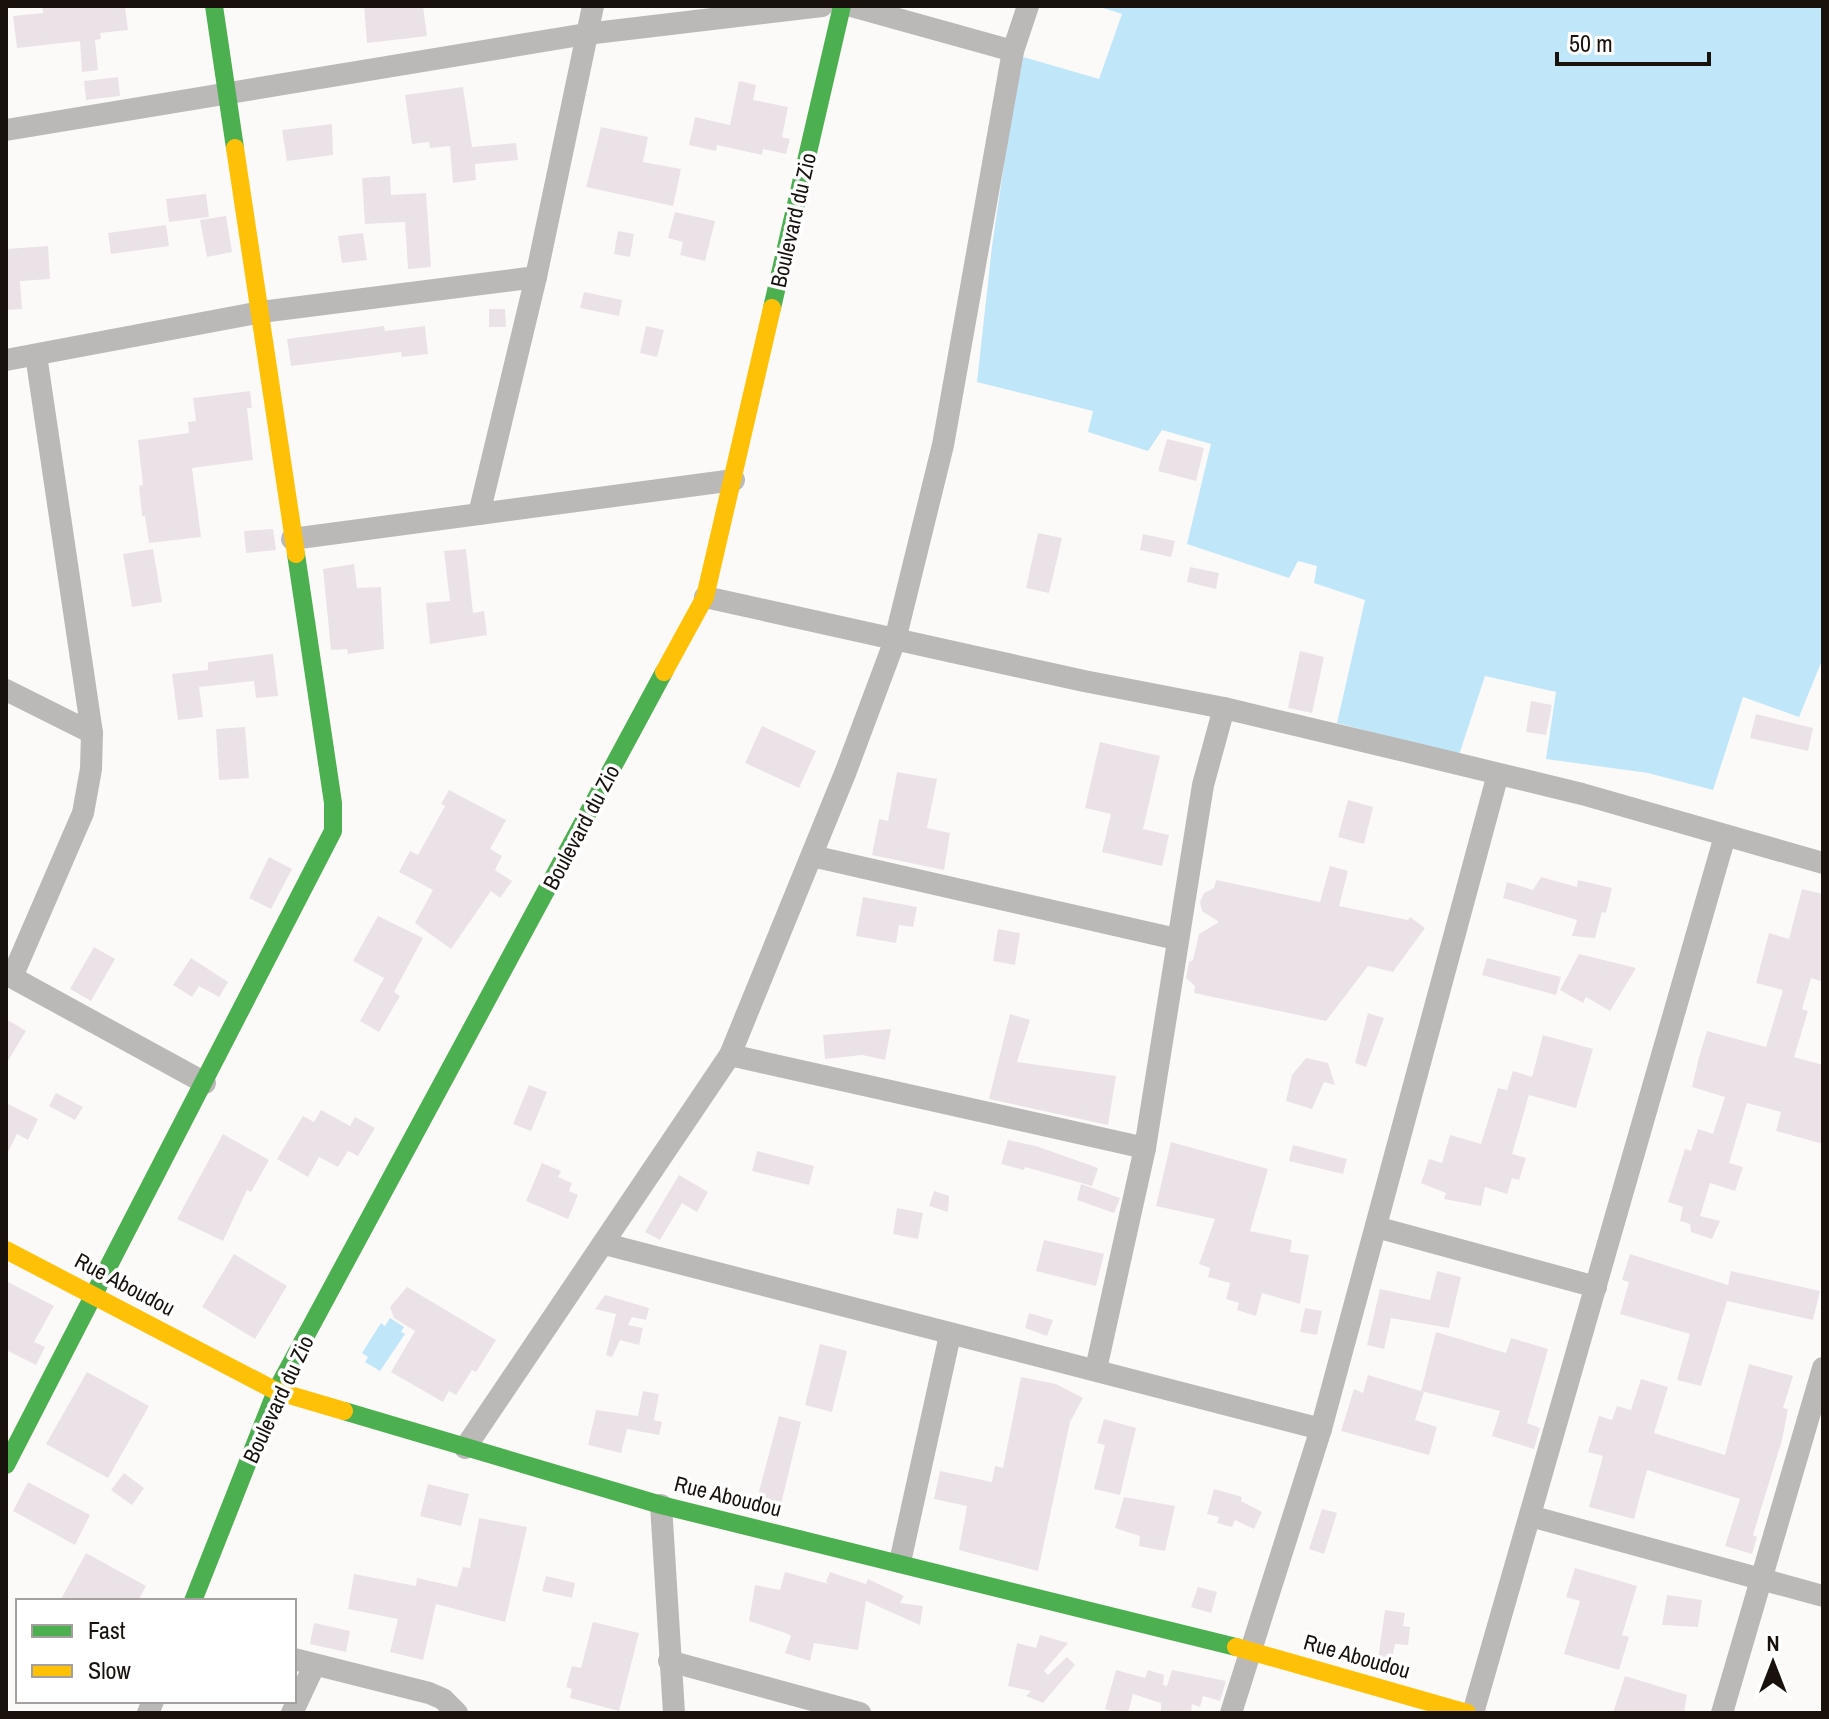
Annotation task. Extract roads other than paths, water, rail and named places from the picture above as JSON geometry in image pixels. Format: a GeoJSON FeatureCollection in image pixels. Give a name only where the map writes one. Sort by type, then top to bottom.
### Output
{"type":"FeatureCollection","features":[{"type":"Feature","properties":{"kind":"street"},"geometry":{"type":"LineString","coordinates":[[6,1465],[333,831],[333,803],[214,6]]}},
{"type":"Feature","properties":{"kind":"street"},"geometry":{"type":"LineString","coordinates":[[479,514],[536,277],[593,6]]}},
{"type":"Feature","properties":{"kind":"street"},"geometry":{"type":"LineString","coordinates":[[6,130],[586,34],[822,6]]}},
{"type":"Feature","properties":{"kind":"street","name":"Boulevard du Zio"},"geometry":{"type":"LineString","coordinates":[[194,1599],[276,1391],[705,597],[842,6]]}},
{"type":"Feature","properties":{"kind":"street"},"geometry":{"type":"LineString","coordinates":[[851,6],[1013,51]]}},
{"type":"Feature","properties":{"kind":"street"},"geometry":{"type":"LineString","coordinates":[[465,1448],[730,1055],[812,856],[895,640],[955,385],[1013,51],[1028,6]]}},
{"type":"Feature","properties":{"kind":"street"},"geometry":{"type":"LineString","coordinates":[[6,360],[261,312],[536,277]]}},
{"type":"Feature","properties":{"kind":"street"},"geometry":{"type":"LineString","coordinates":[[36,355],[92,733],[91,769],[83,813],[9,975],[205,1083]]}},
{"type":"Feature","properties":{"kind":"street"},"geometry":{"type":"LineString","coordinates":[[292,539],[734,480]]}},
{"type":"Feature","properties":{"kind":"street"},"geometry":{"type":"LineString","coordinates":[[705,597],[1224,708],[1582,794],[1823,863]]}},
{"type":"Feature","properties":{"kind":"street"},"geometry":{"type":"LineString","coordinates":[[6,690],[92,733]]}},
{"type":"Feature","properties":{"kind":"street"},"geometry":{"type":"LineString","coordinates":[[1096,1369],[1145,1148],[1176,939],[1206,770],[1224,708]]}},
{"type":"Feature","properties":{"kind":"street"},"geometry":{"type":"LineString","coordinates":[[1231,1713],[1321,1429],[1498,774]]}},
{"type":"Feature","properties":{"kind":"street"},"geometry":{"type":"LineString","coordinates":[[1473,1713],[1725,836]]}},
{"type":"Feature","properties":{"kind":"street"},"geometry":{"type":"LineString","coordinates":[[812,856],[1176,939]]}},
{"type":"Feature","properties":{"kind":"street"},"geometry":{"type":"LineString","coordinates":[[730,1055],[1145,1148]]}},
{"type":"Feature","properties":{"kind":"street"},"geometry":{"type":"LineString","coordinates":[[1376,1227],[1596,1287]]}},
{"type":"Feature","properties":{"kind":"street"},"geometry":{"type":"LineString","coordinates":[[605,1244],[1321,1429]]}},
{"type":"Feature","properties":{"kind":"street","name":"Rue Aboudou"},"geometry":{"type":"LineString","coordinates":[[6,1250],[276,1391],[661,1505],[1249,1650],[1467,1713]]}},
{"type":"Feature","properties":{"kind":"street"},"geometry":{"type":"LineString","coordinates":[[900,1562],[950,1335]]}},
{"type":"Feature","properties":{"kind":"street"},"geometry":{"type":"LineString","coordinates":[[1722,1713],[1823,1368]]}},
{"type":"Feature","properties":{"kind":"street"},"geometry":{"type":"LineString","coordinates":[[661,1505],[674,1713]]}},
{"type":"Feature","properties":{"kind":"street"},"geometry":{"type":"LineString","coordinates":[[1530,1516],[1823,1596]]}},
{"type":"Feature","properties":{"kind":"street"},"geometry":{"type":"LineString","coordinates":[[669,1661],[860,1713]]}},
{"type":"Feature","properties":{"kind":"street"},"geometry":{"type":"LineString","coordinates":[[296,1696],[304,1662],[429,1693],[443,1699],[457,1713]]}},
{"type":"Feature","properties":{"kind":"water"},"geometry":{"type":"Polygon","coordinates":[[[1097,6],[1823,6],[1823,658],[1799,717],[1743,697],[1713,790],[1648,773],[1546,759],[1556,692],[1485,676],[1459,755],[1337,723],[1365,600],[1314,583],[1317,566],[1298,561],[1289,578],[1187,544],[1211,444],[1162,430],[1148,451],[1088,432],[1093,411],[977,382],[992,246],[1020,56],[1099,79],[1122,14],[1097,6]]]}},
{"type":"Feature","properties":{"kind":"water"},"geometry":{"type":"Polygon","coordinates":[[[390,1318],[404,1327],[401,1332],[405,1334],[380,1371],[365,1362],[368,1357],[362,1353],[381,1323],[385,1326],[390,1318]]]}}]}
